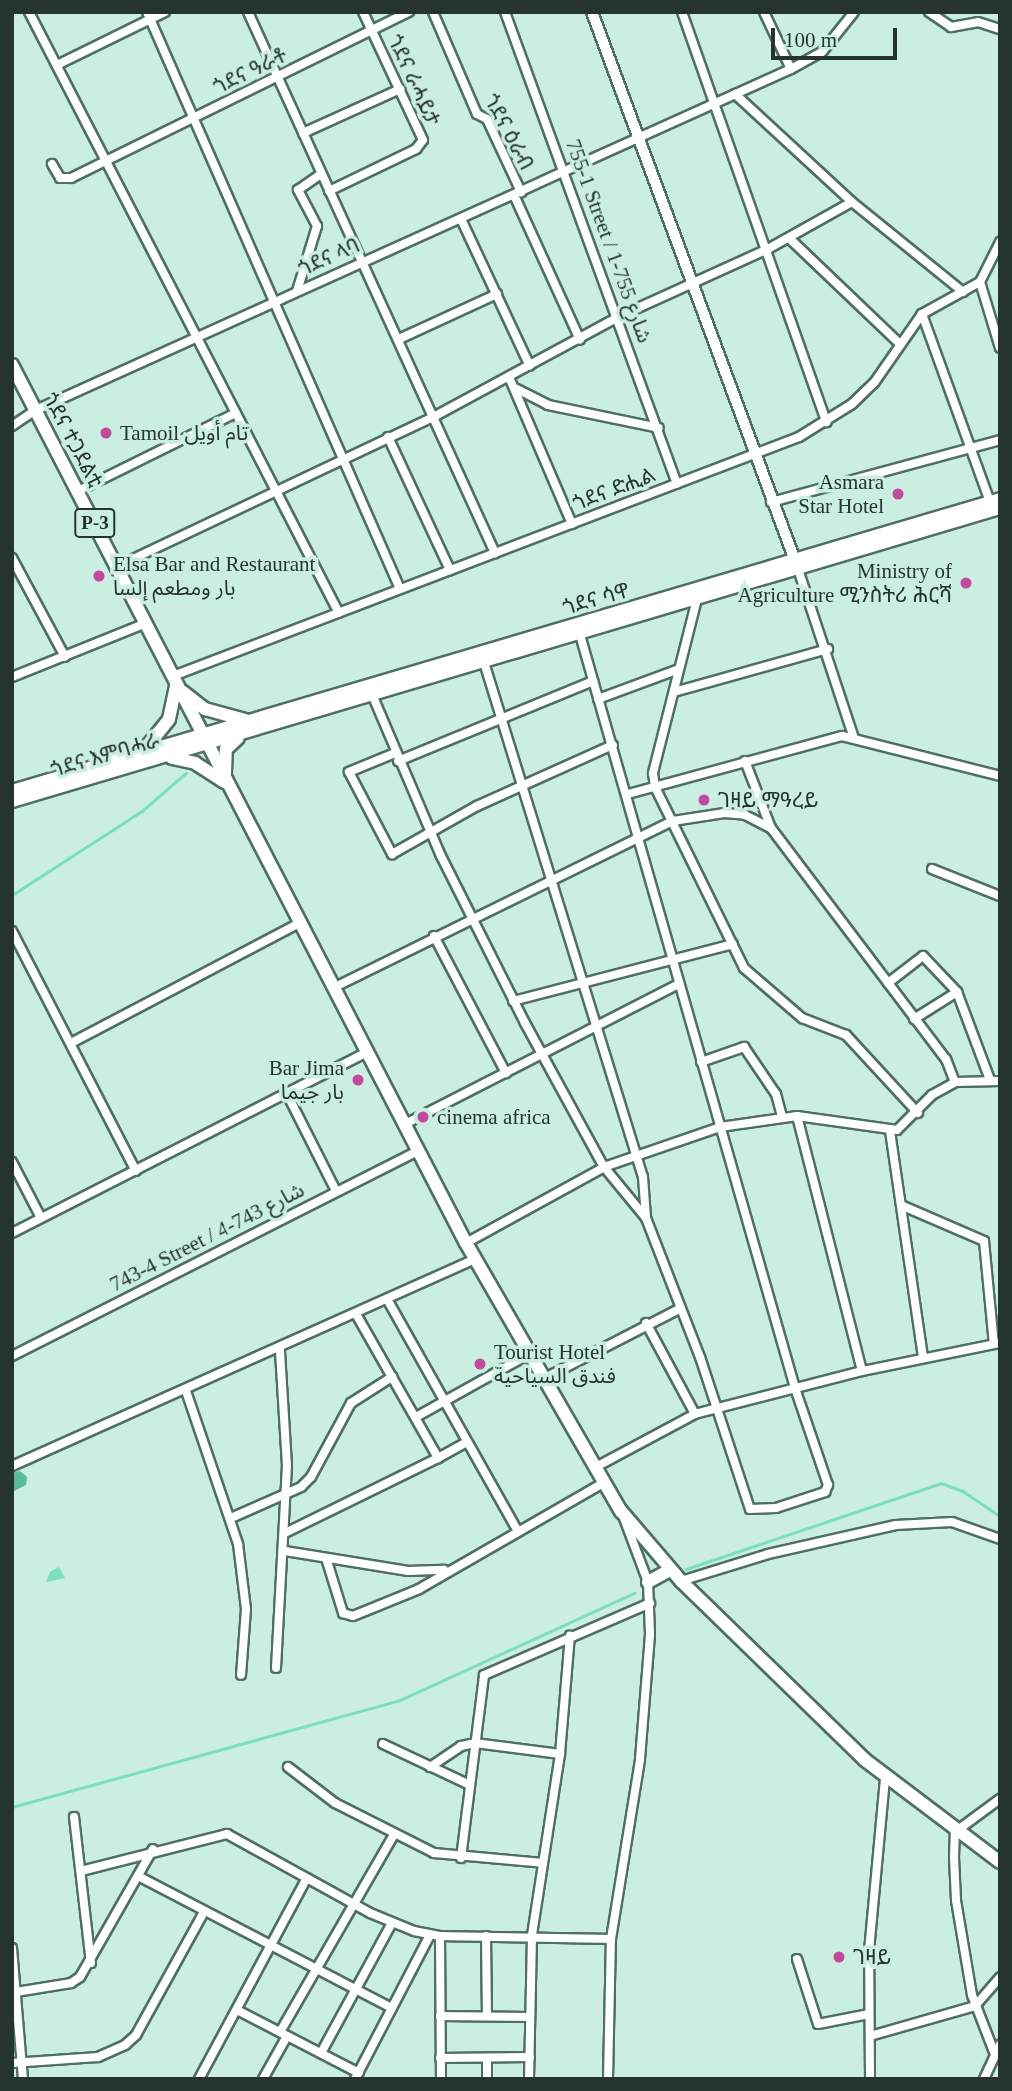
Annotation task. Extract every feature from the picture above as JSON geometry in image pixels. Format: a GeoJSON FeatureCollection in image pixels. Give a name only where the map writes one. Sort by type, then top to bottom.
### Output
{"type":"FeatureCollection","features":[{"type":"Feature","properties":{"kind":"main road","name":"ጎደና ተጋደልቲ"},"geometry":{"type":"LineString","coordinates":[[12,365],[176,682]]}},
{"type":"Feature","properties":{"kind":"main road","name":"ጎደና ሳዋ"},"geometry":{"type":"LineString","coordinates":[[205,740],[997,503]]}},
{"type":"Feature","properties":{"kind":"main road"},"geometry":{"type":"LineString","coordinates":[[176,682],[205,709],[247,727],[226,749],[227,783]]}},
{"type":"Feature","properties":{"kind":"main road"},"geometry":{"type":"LineString","coordinates":[[141,753],[169,719],[176,682]]}},
{"type":"Feature","properties":{"kind":"main road","name":"P-3"},"geometry":{"type":"LineString","coordinates":[[176,682],[475,1259],[621,1511],[670,1570],[885,1777],[1000,1862]]}},
{"type":"Feature","properties":{"kind":"main road","name":"ጎደና እምባሓራ"},"geometry":{"type":"LineString","coordinates":[[12,791],[141,753],[205,740]]}},
{"type":"Feature","properties":{"kind":"main road","name":"ጎደና እምባሓራ"},"geometry":{"type":"LineString","coordinates":[[12,802],[168,757],[205,740]]}},
{"type":"Feature","properties":{"kind":"main road"},"geometry":{"type":"LineString","coordinates":[[168,757],[195,763],[227,783]]}},
{"type":"Feature","properties":{"kind":"main road"},"geometry":{"type":"LineString","coordinates":[[648,1583],[670,1570]]}},
{"type":"Feature","properties":{"kind":"street"},"geometry":{"type":"LineString","coordinates":[[30,12],[195,338],[339,613]]}},
{"type":"Feature","properties":{"kind":"street"},"geometry":{"type":"LineString","coordinates":[[57,65],[148,16],[165,12]]}},
{"type":"Feature","properties":{"kind":"street"},"geometry":{"type":"LineString","coordinates":[[248,12],[435,416],[495,553]]}},
{"type":"Feature","properties":{"kind":"street","name":"ጎደና ራሓይታ"},"geometry":{"type":"LineString","coordinates":[[329,191],[421,146],[400,89],[363,12]]}},
{"type":"Feature","properties":{"kind":"street","name":"ጎደና ዓራቶ"},"geometry":{"type":"LineString","coordinates":[[52,164],[64,180],[409,12]]}},
{"type":"Feature","properties":{"kind":"street","name":"ጎደና ዕራብ"},"geometry":{"type":"LineString","coordinates":[[433,12],[477,114],[487,119],[580,340]]}},
{"type":"Feature","properties":{"kind":"street","name":"755-1 Street / شارع 755-1"},"geometry":{"type":"LineString","coordinates":[[505,12],[566,172],[677,484]]}},
{"type":"Feature","properties":{"kind":"street"},"geometry":{"type":"LineString","coordinates":[[592,12],[771,502],[828,649],[854,738]]}},
{"type":"Feature","properties":{"kind":"street"},"geometry":{"type":"LineString","coordinates":[[682,12],[716,102],[717,118],[826,422]]}},
{"type":"Feature","properties":{"kind":"street"},"geometry":{"type":"LineString","coordinates":[[764,12],[791,69]]}},
{"type":"Feature","properties":{"kind":"street"},"geometry":{"type":"LineString","coordinates":[[929,12],[951,27],[978,22],[1000,29]]}},
{"type":"Feature","properties":{"kind":"street","name":"ጎደና ላባ"},"geometry":{"type":"LineString","coordinates":[[12,426],[36,410],[362,261],[639,140],[791,69],[822,52],[850,14]]}},
{"type":"Feature","properties":{"kind":"street"},"geometry":{"type":"LineString","coordinates":[[148,16],[346,457],[400,589]]}},
{"type":"Feature","properties":{"kind":"street"},"geometry":{"type":"LineString","coordinates":[[303,134],[400,89]]}},
{"type":"Feature","properties":{"kind":"street"},"geometry":{"type":"LineString","coordinates":[[736,94],[852,202],[963,292]]}},
{"type":"Feature","properties":{"kind":"street"},"geometry":{"type":"LineString","coordinates":[[297,291],[317,226],[298,190],[321,174]]}},
{"type":"Feature","properties":{"kind":"street"},"geometry":{"type":"LineString","coordinates":[[118,566],[435,416],[580,340],[618,317],[766,250],[852,202]]}},
{"type":"Feature","properties":{"kind":"street"},"geometry":{"type":"LineString","coordinates":[[461,219],[530,366]]}},
{"type":"Feature","properties":{"kind":"street"},"geometry":{"type":"LineString","coordinates":[[789,238],[900,344]]}},
{"type":"Feature","properties":{"kind":"street"},"geometry":{"type":"LineString","coordinates":[[1000,242],[980,282],[997,329],[1000,348]]}},
{"type":"Feature","properties":{"kind":"street","name":"ጎደና ድሒል"},"geometry":{"type":"LineString","coordinates":[[176,682],[400,589],[754,455],[826,422],[874,383],[922,314],[980,282]]}},
{"type":"Feature","properties":{"kind":"street"},"geometry":{"type":"LineString","coordinates":[[399,339],[497,294]]}},
{"type":"Feature","properties":{"kind":"street"},"geometry":{"type":"LineString","coordinates":[[922,314],[972,448],[997,503]]}},
{"type":"Feature","properties":{"kind":"street"},"geometry":{"type":"LineString","coordinates":[[509,377],[517,389],[572,524]]}},
{"type":"Feature","properties":{"kind":"street"},"geometry":{"type":"LineString","coordinates":[[517,389],[548,405],[659,428]]}},
{"type":"Feature","properties":{"kind":"street"},"geometry":{"type":"LineString","coordinates":[[78,491],[236,413]]}},
{"type":"Feature","properties":{"kind":"street"},"geometry":{"type":"LineString","coordinates":[[388,437],[450,570]]}},
{"type":"Feature","properties":{"kind":"street"},"geometry":{"type":"LineString","coordinates":[[771,502],[1000,440]]}},
{"type":"Feature","properties":{"kind":"street"},"geometry":{"type":"LineString","coordinates":[[12,558],[65,657]]}},
{"type":"Feature","properties":{"kind":"street"},"geometry":{"type":"LineString","coordinates":[[698,594],[653,773],[655,787],[750,974],[802,1018],[846,1035],[918,1113]]}},
{"type":"Feature","properties":{"kind":"street"},"geometry":{"type":"LineString","coordinates":[[12,677],[146,623]]}},
{"type":"Feature","properties":{"kind":"street"},"geometry":{"type":"LineString","coordinates":[[482,658],[643,1177],[646,1218],[681,1308],[750,1510],[776,1508],[828,1489],[795,1388],[579,629]]}},
{"type":"Feature","properties":{"kind":"street"},"geometry":{"type":"LineString","coordinates":[[674,692],[828,649]]}},
{"type":"Feature","properties":{"kind":"street"},"geometry":{"type":"LineString","coordinates":[[598,699],[679,668]]}},
{"type":"Feature","properties":{"kind":"street"},"geometry":{"type":"LineString","coordinates":[[593,681],[501,720],[397,757],[351,770],[349,776],[392,854],[430,831],[522,785],[613,745]]}},
{"type":"Feature","properties":{"kind":"street"},"geometry":{"type":"LineString","coordinates":[[370,691],[430,831],[513,1001],[604,1167],[646,1218]]}},
{"type":"Feature","properties":{"kind":"street"},"geometry":{"type":"LineString","coordinates":[[628,794],[831,736],[854,738],[1000,776]]}},
{"type":"Feature","properties":{"kind":"street"},"geometry":{"type":"LineString","coordinates":[[745,761],[771,828],[946,1059],[955,1082]]}},
{"type":"Feature","properties":{"kind":"street"},"geometry":{"type":"LineString","coordinates":[[335,987],[434,936],[552,882],[673,821],[724,813],[745,815],[771,828]]}},
{"type":"Feature","properties":{"kind":"street"},"geometry":{"type":"LineString","coordinates":[[932,869],[1000,896]]}},
{"type":"Feature","properties":{"kind":"street"},"geometry":{"type":"LineString","coordinates":[[71,1044],[301,922]]}},
{"type":"Feature","properties":{"kind":"street"},"geometry":{"type":"LineString","coordinates":[[12,931],[136,1171]]}},
{"type":"Feature","properties":{"kind":"street"},"geometry":{"type":"LineString","coordinates":[[434,936],[506,1073]]}},
{"type":"Feature","properties":{"kind":"street"},"geometry":{"type":"LineString","coordinates":[[513,1001],[733,944]]}},
{"type":"Feature","properties":{"kind":"street"},"geometry":{"type":"LineString","coordinates":[[466,1242],[604,1167],[720,1127],[796,1116],[890,1131],[918,1113],[932,1095],[955,1082],[997,1080],[957,992],[923,956],[888,983]]}},
{"type":"Feature","properties":{"kind":"street"},"geometry":{"type":"LineString","coordinates":[[405,1124],[679,984]]}},
{"type":"Feature","properties":{"kind":"street"},"geometry":{"type":"LineString","coordinates":[[914,1019],[957,992]]}},
{"type":"Feature","properties":{"kind":"street"},"geometry":{"type":"LineString","coordinates":[[701,1062],[744,1047],[776,1094],[782,1117]]}},
{"type":"Feature","properties":{"kind":"street"},"geometry":{"type":"LineString","coordinates":[[12,1233],[368,1052]]}},
{"type":"Feature","properties":{"kind":"street"},"geometry":{"type":"LineString","coordinates":[[287,1094],[336,1191]]}},
{"type":"Feature","properties":{"kind":"street"},"geometry":{"type":"LineString","coordinates":[[796,1116],[862,1371]]}},
{"type":"Feature","properties":{"kind":"street"},"geometry":{"type":"LineString","coordinates":[[890,1131],[923,1357]]}},
{"type":"Feature","properties":{"kind":"street","name":"743-4 Street / شارع 743-4"},"geometry":{"type":"LineString","coordinates":[[12,1356],[419,1150]]}},
{"type":"Feature","properties":{"kind":"street"},"geometry":{"type":"LineString","coordinates":[[12,1162],[41,1218]]}},
{"type":"Feature","properties":{"kind":"street"},"geometry":{"type":"LineString","coordinates":[[594,1468],[695,1414],[862,1371],[997,1343],[984,1241],[903,1206]]}},
{"type":"Feature","properties":{"kind":"street"},"geometry":{"type":"LineString","coordinates":[[12,1466],[279,1350],[475,1259]]}},
{"type":"Feature","properties":{"kind":"street"},"geometry":{"type":"LineString","coordinates":[[387,1299],[517,1530]]}},
{"type":"Feature","properties":{"kind":"street"},"geometry":{"type":"LineString","coordinates":[[543,1379],[681,1308]]}},
{"type":"Feature","properties":{"kind":"street"},"geometry":{"type":"LineString","coordinates":[[356,1314],[438,1458]]}},
{"type":"Feature","properties":{"kind":"street"},"geometry":{"type":"LineString","coordinates":[[646,1324],[695,1414]]}},
{"type":"Feature","properties":{"kind":"street"},"geometry":{"type":"LineString","coordinates":[[276,1668],[285,1551],[286,1495],[279,1350]]}},
{"type":"Feature","properties":{"kind":"street"},"geometry":{"type":"LineString","coordinates":[[416,1417],[529,1354]]}},
{"type":"Feature","properties":{"kind":"street"},"geometry":{"type":"LineString","coordinates":[[231,1518],[286,1495],[311,1477],[351,1403],[392,1377]]}},
{"type":"Feature","properties":{"kind":"street"},"geometry":{"type":"LineString","coordinates":[[186,1391],[231,1518],[246,1597],[242,1675]]}},
{"type":"Feature","properties":{"kind":"street"},"geometry":{"type":"LineString","coordinates":[[285,1533],[467,1442]]}},
{"type":"Feature","properties":{"kind":"street"},"geometry":{"type":"LineString","coordinates":[[326,1558],[347,1616],[406,1596],[447,1570],[603,1483]]}},
{"type":"Feature","properties":{"kind":"street"},"geometry":{"type":"LineString","coordinates":[[608,2079],[611,1939],[646,1708],[649,1603],[648,1583],[621,1511]]}},
{"type":"Feature","properties":{"kind":"street"},"geometry":{"type":"LineString","coordinates":[[681,1581],[768,1554],[896,1525],[952,1522],[1000,1539]]}},
{"type":"Feature","properties":{"kind":"street"},"geometry":{"type":"LineString","coordinates":[[285,1551],[408,1571],[447,1570]]}},
{"type":"Feature","properties":{"kind":"street"},"geometry":{"type":"LineString","coordinates":[[461,1858],[468,1784],[484,1675],[570,1635],[649,1603]]}},
{"type":"Feature","properties":{"kind":"street"},"geometry":{"type":"LineString","coordinates":[[529,2079],[532,1935],[560,1754],[570,1635]]}},
{"type":"Feature","properties":{"kind":"street"},"geometry":{"type":"LineString","coordinates":[[430,1767],[461,1746],[475,1743],[560,1754]]}},
{"type":"Feature","properties":{"kind":"street"},"geometry":{"type":"LineString","coordinates":[[383,1744],[468,1784]]}},
{"type":"Feature","properties":{"kind":"street"},"geometry":{"type":"LineString","coordinates":[[288,1767],[335,1804],[393,1836],[434,1853],[461,1858],[542,1863]]}},
{"type":"Feature","properties":{"kind":"street"},"geometry":{"type":"LineString","coordinates":[[870,2079],[870,1939],[885,1777]]}},
{"type":"Feature","properties":{"kind":"street"},"geometry":{"type":"LineString","coordinates":[[984,2079],[997,2049],[975,2006],[956,1900],[956,1832],[1000,1799]]}},
{"type":"Feature","properties":{"kind":"street"},"geometry":{"type":"LineString","coordinates":[[75,1816],[91,1963]]}},
{"type":"Feature","properties":{"kind":"street"},"geometry":{"type":"LineString","coordinates":[[81,1871],[153,1849],[227,1833],[392,1923],[430,1935],[532,1935],[611,1939]]}},
{"type":"Feature","properties":{"kind":"street"},"geometry":{"type":"LineString","coordinates":[[263,2079],[317,1970],[393,1836]]}},
{"type":"Feature","properties":{"kind":"street"},"geometry":{"type":"LineString","coordinates":[[16,1992],[71,1983],[91,1963],[153,1849]]}},
{"type":"Feature","properties":{"kind":"street"},"geometry":{"type":"LineString","coordinates":[[138,1876],[393,2008]]}},
{"type":"Feature","properties":{"kind":"street"},"geometry":{"type":"LineString","coordinates":[[203,2078],[307,1878]]}},
{"type":"Feature","properties":{"kind":"street"},"geometry":{"type":"LineString","coordinates":[[16,2063],[98,2057],[125,2045],[136,2035],[204,1912]]}},
{"type":"Feature","properties":{"kind":"street"},"geometry":{"type":"LineString","coordinates":[[321,2053],[392,1923]]}},
{"type":"Feature","properties":{"kind":"street"},"geometry":{"type":"LineString","coordinates":[[237,2010],[321,2053],[357,2076],[430,1935]]}},
{"type":"Feature","properties":{"kind":"street"},"geometry":{"type":"LineString","coordinates":[[440,1937],[441,2079]]}},
{"type":"Feature","properties":{"kind":"street"},"geometry":{"type":"LineString","coordinates":[[486,1937],[486,2016]]}},
{"type":"Feature","properties":{"kind":"street"},"geometry":{"type":"LineString","coordinates":[[12,1948],[16,1992],[16,2063],[23,2079]]}},
{"type":"Feature","properties":{"kind":"street"},"geometry":{"type":"LineString","coordinates":[[797,1959],[818,2024],[869,2014]]}},
{"type":"Feature","properties":{"kind":"street"},"geometry":{"type":"LineString","coordinates":[[870,2036],[975,2006],[1000,1977]]}},
{"type":"Feature","properties":{"kind":"street"},"geometry":{"type":"LineString","coordinates":[[440,2016],[530,2017]]}},
{"type":"Feature","properties":{"kind":"street"},"geometry":{"type":"LineString","coordinates":[[440,2058],[530,2057]]}},
{"type":"Feature","properties":{"kind":"street"},"geometry":{"type":"LineString","coordinates":[[486,2079],[487,2058]]}},
{"type":"Feature","properties":{"kind":"shaded area"},"geometry":{"type":"Polygon","coordinates":[[[20,1471],[27,1477],[26,1485],[12,1492],[12,1473],[20,1471]]]}},
{"type":"Feature","properties":{"kind":"shaded area"},"geometry":{"type":"Polygon","coordinates":[[[59,1567],[65,1578],[46,1582],[50,1572],[59,1567]]]}},
{"type":"Feature","properties":{"kind":"waterway"},"geometry":{"type":"LineString","coordinates":[[12,895],[142,811],[186,773]]}},
{"type":"Feature","properties":{"kind":"waterway"},"geometry":{"type":"LineString","coordinates":[[686,1569],[941,1483],[963,1491],[1000,1516]]}},
{"type":"Feature","properties":{"kind":"waterway"},"geometry":{"type":"LineString","coordinates":[[12,1807],[398,1701],[634,1593]]}},
{"type":"Feature","properties":{"kind":"place","name":"Tamoil تام أويل"},"geometry":{"type":"Point","coordinates":[106,433]}},
{"type":"Feature","properties":{"kind":"place","name":"Asmara Star Hotel"},"geometry":{"type":"Point","coordinates":[898,494]}},
{"type":"Feature","properties":{"kind":"place","name":"Elsa Bar and Restaurant بار ومطعم إلسا"},"geometry":{"type":"Point","coordinates":[99,576]}},
{"type":"Feature","properties":{"kind":"place","name":"Ministry of Agriculture ሚንስትሪ ሕርሻ"},"geometry":{"type":"Point","coordinates":[966,583]}},
{"type":"Feature","properties":{"kind":"place","name":"ገዛይ ማዓረይ"},"geometry":{"type":"Point","coordinates":[704,800]}},
{"type":"Feature","properties":{"kind":"place","name":"Bar Jima بار جيما"},"geometry":{"type":"Point","coordinates":[358,1080]}},
{"type":"Feature","properties":{"kind":"place","name":"cinema africa"},"geometry":{"type":"Point","coordinates":[423,1117]}},
{"type":"Feature","properties":{"kind":"place","name":"Tourist Hotel فندق السياحية"},"geometry":{"type":"Point","coordinates":[480,1364]}},
{"type":"Feature","properties":{"kind":"place","name":"ገዛይ"},"geometry":{"type":"Point","coordinates":[839,1957]}}]}
